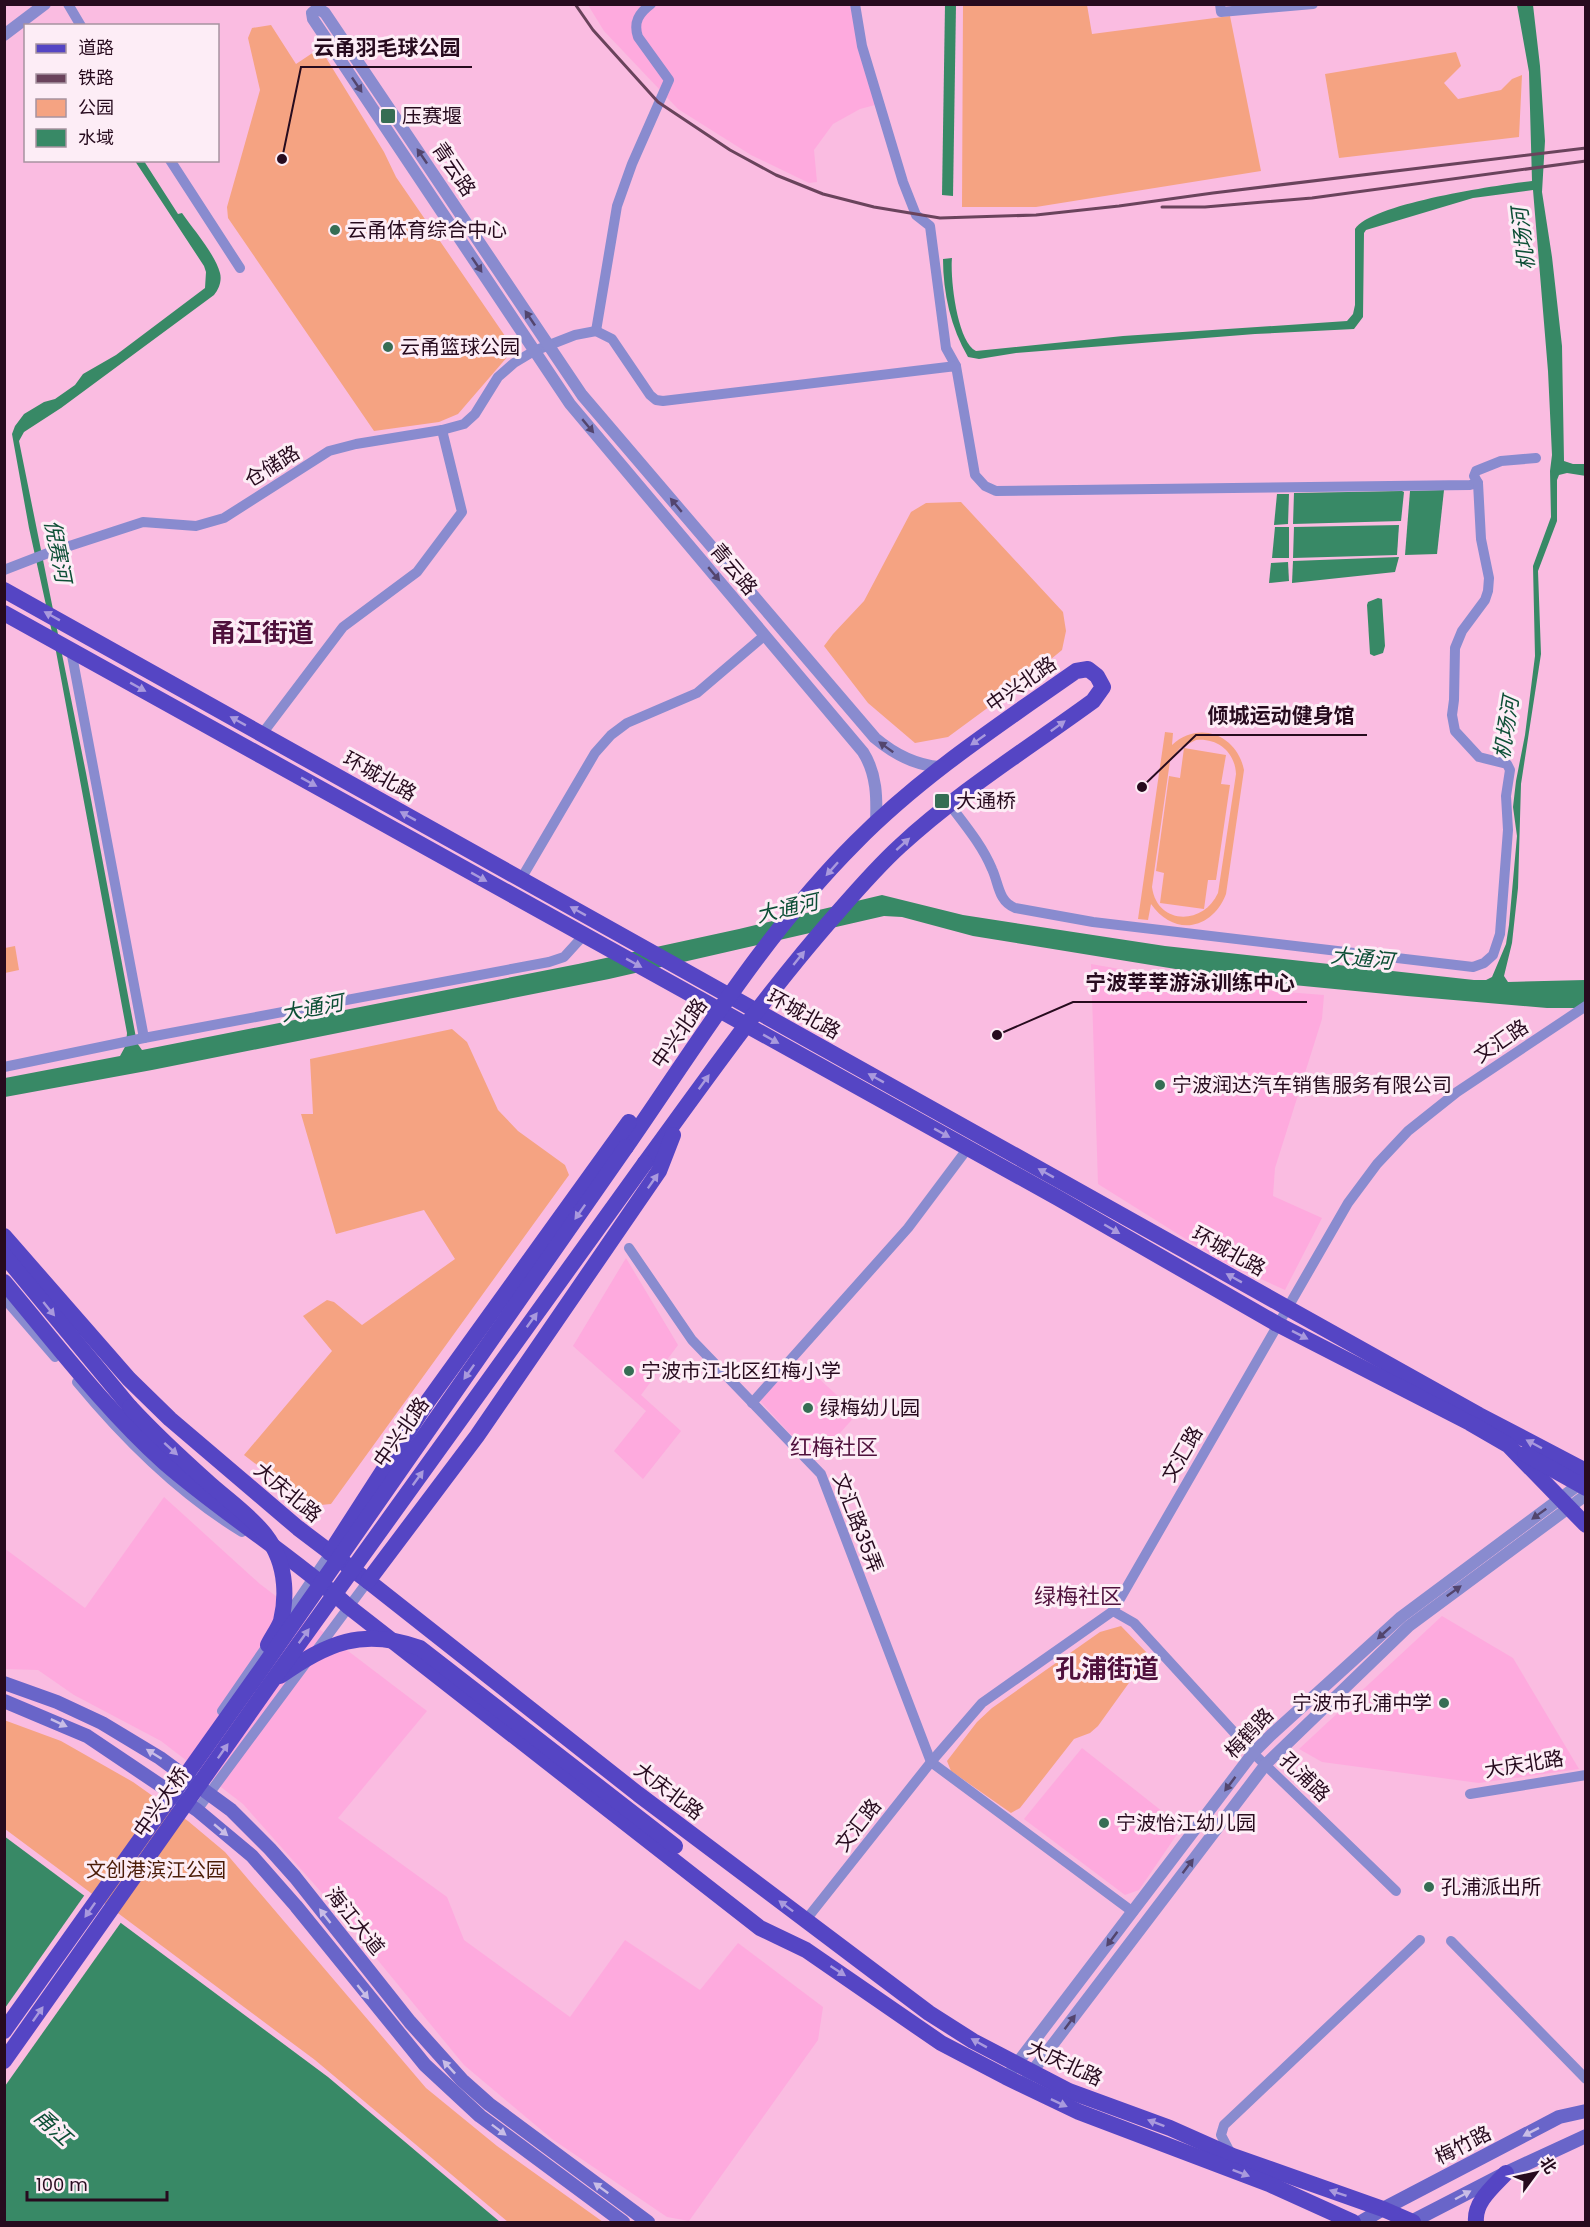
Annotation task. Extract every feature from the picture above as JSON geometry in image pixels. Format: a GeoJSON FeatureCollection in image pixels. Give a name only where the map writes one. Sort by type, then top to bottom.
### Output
{"type":"FeatureCollection","features":[{"type":"Feature","properties":{"kind":"main road","name":"环城北路"},"geometry":{"type":"LineString","coordinates":[[4,590],[730,996],[751,1018],[968,1148],[1277,1324],[1584,1484]]}},
{"type":"Feature","properties":{"kind":"main road","name":"环城北路"},"geometry":{"type":"LineString","coordinates":[[4,613],[720,1011],[751,1018],[1287,1308],[1479,1415],[1584,1484]]}},
{"type":"Feature","properties":{"kind":"main road","name":"中兴北路"},"geometry":{"type":"LineString","coordinates":[[1088,669],[1097,676],[1103,687],[1096,698],[951,805],[900,846],[815,937],[751,1018],[264,1679],[730,996],[796,910],[854,844],[940,767],[1078,670],[1088,669]]}},
{"type":"Feature","properties":{"kind":"main road"},"geometry":{"type":"LineString","coordinates":[[330,1553],[428,1401],[471,1341],[651,1093],[690,1054]]}},
{"type":"Feature","properties":{"kind":"main road"},"geometry":{"type":"LineString","coordinates":[[368,1581],[477,1436],[659,1171],[680,1114]]}},
{"type":"Feature","properties":{"kind":"main road","name":"大庆北路"},"geometry":{"type":"LineString","coordinates":[[4,1236],[10,1262],[170,1419],[298,1528],[638,1794],[929,2013],[973,2041],[1017,2064],[1027,2078],[1079,2112],[1269,2184],[1353,2223]]}},
{"type":"Feature","properties":{"kind":"main road"},"geometry":{"type":"LineString","coordinates":[[10,1262],[130,1407],[160,1439],[252,1519],[267,1535],[283,1572],[284,1606],[269,1644],[264,1679]]}},
{"type":"Feature","properties":{"kind":"main road","name":"大庆北路"},"geometry":{"type":"LineString","coordinates":[[4,1282],[116,1417],[165,1463],[216,1505],[315,1576],[349,1607],[760,1928],[806,1950],[941,2043],[1006,2078],[1027,2078],[1069,2091],[1170,2128],[1233,2156],[1383,2209],[1412,2222]]}},
{"type":"Feature","properties":{"kind":"main road","name":"环城北路"},"geometry":{"type":"LineString","coordinates":[[1508,1445],[1586,1525]]}},
{"type":"Feature","properties":{"kind":"main road"},"geometry":{"type":"LineString","coordinates":[[264,1679],[320,1650],[356,1638],[380,1638],[420,1648],[806,1950]]}},
{"type":"Feature","properties":{"kind":"main road","name":"中兴大桥"},"geometry":{"type":"LineString","coordinates":[[4,2031],[264,1679]]}},
{"type":"Feature","properties":{"kind":"main road","name":"中兴大桥"},"geometry":{"type":"LineString","coordinates":[[4,2061],[264,1679]]}},
{"type":"Feature","properties":{"kind":"main road","name":"海江大道"},"geometry":{"type":"LineString","coordinates":[[4,1683],[57,1702],[102,1723],[180,1772],[231,1810],[270,1849],[410,2022],[462,2080],[489,2104],[648,2223]]}},
{"type":"Feature","properties":{"kind":"main road","name":"海江大道"},"geometry":{"type":"LineString","coordinates":[[4,1701],[87,1736],[197,1810],[252,1856],[296,1906],[424,2065],[480,2116],[623,2223]]}},
{"type":"Feature","properties":{"kind":"main road","name":"梅竹路"},"geometry":{"type":"LineString","coordinates":[[1361,2223],[1383,2209],[1559,2118],[1586,2111]]}},
{"type":"Feature","properties":{"kind":"main road"},"geometry":{"type":"LineString","coordinates":[[1412,2222],[1506,2173],[1586,2136]]}},
{"type":"Feature","properties":{"kind":"main road"},"geometry":{"type":"LineString","coordinates":[[1476,2223],[1475,2216],[1482,2199],[1506,2173]]}},
{"type":"Feature","properties":{"kind":"street"},"geometry":{"type":"LineString","coordinates":[[4,35],[45,4]]}},
{"type":"Feature","properties":{"kind":"street"},"geometry":{"type":"LineString","coordinates":[[68,4],[80,24]]}},
{"type":"Feature","properties":{"kind":"street"},"geometry":{"type":"LineString","coordinates":[[651,4],[637,20],[636,30],[638,37],[669,80],[632,164],[617,206],[596,331],[612,339],[650,395],[656,400],[663,401],[956,366]]}},
{"type":"Feature","properties":{"kind":"street"},"geometry":{"type":"LineString","coordinates":[[855,4],[862,46],[903,182],[916,215],[930,226],[946,348],[956,366],[975,475],[985,486],[996,491],[1470,485],[1478,483]]}},
{"type":"Feature","properties":{"kind":"street"},"geometry":{"type":"LineString","coordinates":[[1220,4],[1221,12],[1309,5]]}},
{"type":"Feature","properties":{"kind":"street","name":"青云路"},"geometry":{"type":"LineString","coordinates":[[876,823],[875,782],[869,761],[851,736],[570,404],[313,19],[312,13],[318,8],[325,13],[582,395],[875,738],[900,756],[926,766],[940,767]]}},
{"type":"Feature","properties":{"kind":"street"},"geometry":{"type":"LineString","coordinates":[[171,162],[240,268]]}},
{"type":"Feature","properties":{"kind":"street","name":"仓储路"},"geometry":{"type":"LineString","coordinates":[[5,569],[143,522],[196,526],[211,523],[224,518],[329,451],[464,424],[469,421],[498,377],[514,363],[534,351],[574,335],[596,331]]}},
{"type":"Feature","properties":{"kind":"street"},"geometry":{"type":"LineString","coordinates":[[262,734],[343,627],[417,572],[462,512],[442,430]]}},
{"type":"Feature","properties":{"kind":"street"},"geometry":{"type":"LineString","coordinates":[[951,805],[993,869],[1002,899],[1015,908],[1093,922],[1473,967],[1484,963],[1492,955],[1500,934],[1508,830],[1506,796],[1510,770],[1508,764],[1479,757],[1455,731],[1452,715],[1455,648],[1462,631],[1485,600],[1488,591],[1489,578],[1481,539],[1478,483],[1474,476],[1476,471],[1500,461],[1536,458]]}},
{"type":"Feature","properties":{"kind":"street"},"geometry":{"type":"LineString","coordinates":[[521,879],[594,753],[610,735],[627,723],[697,693],[765,635]]}},
{"type":"Feature","properties":{"kind":"street"},"geometry":{"type":"LineString","coordinates":[[72,650],[144,1038]]}},
{"type":"Feature","properties":{"kind":"street"},"geometry":{"type":"LineString","coordinates":[[4,1067],[144,1038],[549,962],[564,957],[584,935]]}},
{"type":"Feature","properties":{"kind":"street","name":"文汇路"},"geometry":{"type":"LineString","coordinates":[[805,1921],[931,1762],[982,1703],[1113,1611],[1347,1203],[1377,1164],[1408,1131],[1457,1092],[1581,1009]]}},
{"type":"Feature","properties":{"kind":"street"},"geometry":{"type":"LineString","coordinates":[[752,1403],[908,1228],[968,1148]]}},
{"type":"Feature","properties":{"kind":"street","name":"文汇路35弄"},"geometry":{"type":"LineString","coordinates":[[629,1248],[692,1340],[821,1474],[931,1762]]}},
{"type":"Feature","properties":{"kind":"street"},"geometry":{"type":"LineString","coordinates":[[4,1298],[116,1428],[167,1477],[213,1514],[245,1534],[260,1537]]}},
{"type":"Feature","properties":{"kind":"street","name":"梅鹤路"},"geometry":{"type":"LineString","coordinates":[[1027,2078],[1266,1764],[1409,1626],[1565,1503],[1584,1484]]}},
{"type":"Feature","properties":{"kind":"street","name":"梅鹤路"},"geometry":{"type":"LineString","coordinates":[[1006,2078],[1253,1753],[1401,1617],[1565,1503]]}},
{"type":"Feature","properties":{"kind":"street"},"geometry":{"type":"LineString","coordinates":[[168,1789],[330,1553]]}},
{"type":"Feature","properties":{"kind":"street"},"geometry":{"type":"LineString","coordinates":[[197,1810],[368,1581]]}},
{"type":"Feature","properties":{"kind":"street","name":"孔浦路"},"geometry":{"type":"LineString","coordinates":[[1113,1611],[1134,1623],[1253,1753],[1396,1891]]}},
{"type":"Feature","properties":{"kind":"street"},"geometry":{"type":"LineString","coordinates":[[931,1762],[1133,1912]]}},
{"type":"Feature","properties":{"kind":"street","name":"大庆北路"},"geometry":{"type":"LineString","coordinates":[[1470,1794],[1586,1775]]}},
{"type":"Feature","properties":{"kind":"street"},"geometry":{"type":"LineString","coordinates":[[1233,2156],[1221,2135],[1224,2125],[1420,1940]]}},
{"type":"Feature","properties":{"kind":"street"},"geometry":{"type":"LineString","coordinates":[[1451,1941],[1586,2079]]}},
{"type":"Feature","properties":{"kind":"shaded area"},"geometry":{"type":"Polygon","coordinates":[[[588,5],[852,5],[875,105],[860,109],[833,124],[814,150],[817,182],[809,183],[751,155],[678,109],[604,31],[588,5]]]}},
{"type":"Feature","properties":{"kind":"shaded area","name":"宁波润达汽车销售服务有限公司"},"geometry":{"type":"Polygon","coordinates":[[[1091,964],[1223,987],[1324,995],[1322,1019],[1275,1168],[1273,1196],[1322,1218],[1285,1290],[1221,1261],[1098,1184],[1091,964]]]}},
{"type":"Feature","properties":{"kind":"shaded area","name":"宁波市江北区红梅小学"},"geometry":{"type":"Polygon","coordinates":[[[626,1258],[678,1345],[641,1395],[681,1431],[643,1479],[614,1451],[646,1411],[573,1346],[626,1258]]]}},
{"type":"Feature","properties":{"kind":"shaded area","name":"绿梅幼儿园"},"geometry":{"type":"Polygon","coordinates":[[[798,1359],[857,1414],[815,1461],[760,1401],[798,1359]]]}},
{"type":"Feature","properties":{"kind":"shaded area"},"geometry":{"type":"Polygon","coordinates":[[[164,1497],[260,1584],[427,1711],[338,1818],[447,1897],[464,1940],[570,2017],[625,1940],[700,1990],[738,1943],[823,2007],[818,2040],[689,2221],[667,2217],[552,2139],[464,2065],[330,1902],[243,1804],[161,1741],[74,1695],[38,1670],[5,1669],[4,1548],[85,1608],[164,1497]]]}},
{"type":"Feature","properties":{"kind":"shaded area","name":"宁波市孔浦中学"},"geometry":{"type":"Polygon","coordinates":[[[1442,1616],[1513,1658],[1579,1769],[1479,1783],[1322,1762],[1299,1749],[1442,1616]]]}},
{"type":"Feature","properties":{"kind":"shaded area","name":"宁波怡江幼儿园"},"geometry":{"type":"Polygon","coordinates":[[[1082,1748],[1182,1827],[1139,1890],[1125,1895],[1024,1819],[1082,1748]]]}},
{"type":"Feature","properties":{"kind":"green space"},"geometry":{"type":"Polygon","coordinates":[[[963,5],[1087,5],[1092,34],[1230,16],[1261,171],[1036,207],[962,207],[963,5]]]}},
{"type":"Feature","properties":{"kind":"green space","name":"云甬体育综合中心"},"geometry":{"type":"Polygon","coordinates":[[[271,25],[296,64],[320,48],[384,152],[396,177],[514,349],[458,414],[439,422],[374,431],[228,218],[227,207],[260,90],[248,38],[252,28],[271,25]]]}},
{"type":"Feature","properties":{"kind":"green space"},"geometry":{"type":"Polygon","coordinates":[[[1456,52],[1461,66],[1444,83],[1458,99],[1501,90],[1512,79],[1522,75],[1519,137],[1339,158],[1325,74],[1456,52]]]}},
{"type":"Feature","properties":{"kind":"green space"},"geometry":{"type":"Polygon","coordinates":[[[961,502],[1063,612],[1066,631],[1062,650],[1027,679],[948,737],[915,743],[868,703],[824,646],[864,601],[911,512],[926,503],[961,502]]]}},
{"type":"Feature","properties":{"kind":"green space"},"geometry":{"type":"Polygon","coordinates":[[[1165,732],[1173,733],[1172,745],[1194,733],[1216,735],[1234,748],[1244,770],[1226,894],[1212,915],[1192,925],[1181,925],[1170,921],[1160,915],[1151,904],[1148,920],[1138,919],[1165,732]],[[1196,740],[1180,748],[1170,761],[1152,887],[1162,909],[1181,917],[1192,916],[1202,911],[1211,904],[1218,893],[1236,774],[1229,753],[1218,744],[1196,740]]]}},
{"type":"Feature","properties":{"kind":"green space"},"geometry":{"type":"Polygon","coordinates":[[[1184,748],[1226,755],[1221,784],[1230,785],[1216,880],[1208,880],[1204,909],[1160,903],[1164,873],[1156,871],[1169,776],[1180,778],[1184,748]]]}},
{"type":"Feature","properties":{"kind":"green space"},"geometry":{"type":"Polygon","coordinates":[[[15,946],[19,970],[5,973],[5,948],[15,946]]]}},
{"type":"Feature","properties":{"kind":"green space"},"geometry":{"type":"Polygon","coordinates":[[[452,1029],[467,1042],[498,1110],[518,1131],[565,1165],[569,1175],[331,1504],[311,1506],[244,1455],[332,1351],[303,1316],[327,1300],[334,1302],[362,1325],[455,1259],[424,1210],[336,1234],[301,1114],[313,1114],[310,1059],[452,1029]]]}},
{"type":"Feature","properties":{"kind":"green space"},"geometry":{"type":"Polygon","coordinates":[[[1121,1626],[1149,1655],[1098,1726],[1090,1733],[1074,1739],[1020,1808],[1011,1813],[951,1771],[947,1761],[977,1722],[992,1708],[1100,1632],[1121,1626]]]}},
{"type":"Feature","properties":{"kind":"green space","name":"文创港滨江公园"},"geometry":{"type":"Polygon","coordinates":[[[4,1720],[61,1741],[133,1782],[188,1821],[225,1852],[426,2088],[497,2146],[603,2222],[508,2222],[315,2060],[5,1829],[4,1720]]]}},
{"type":"Feature","properties":{"kind":"water"},"geometry":{"type":"Polygon","coordinates":[[[945,5],[956,5],[953,196],[942,195],[945,5]]]}},
{"type":"Feature","properties":{"kind":"water"},"geometry":{"type":"Polygon","coordinates":[[[1517,5],[1533,5],[1540,66],[1545,141],[1542,192],[1562,346],[1564,461],[1585,464],[1586,476],[1567,473],[1559,475],[1557,521],[1538,571],[1541,654],[1521,784],[1518,888],[1512,943],[1504,976],[1508,982],[1585,980],[1585,1008],[1547,1008],[1243,980],[973,936],[902,917],[884,916],[609,979],[5,1097],[5,1078],[120,1056],[126,1045],[127,1033],[55,646],[29,528],[12,434],[24,414],[44,402],[55,399],[75,385],[83,374],[116,355],[205,288],[204,266],[136,162],[145,162],[178,214],[182,213],[209,250],[220,273],[219,288],[214,295],[61,408],[24,432],[19,441],[86,773],[137,1043],[142,1050],[578,964],[882,895],[963,915],[1165,946],[1474,980],[1486,980],[1492,977],[1506,944],[1509,925],[1517,836],[1513,807],[1535,656],[1533,566],[1551,517],[1552,455],[1548,371],[1533,190],[1473,198],[1366,230],[1364,233],[1363,317],[1354,329],[1255,334],[1016,353],[979,359],[968,357],[957,334],[946,297],[943,259],[952,258],[956,308],[964,335],[969,345],[976,351],[1123,336],[1347,321],[1353,314],[1355,305],[1355,229],[1366,220],[1410,203],[1532,181],[1529,72],[1517,5]]]}},
{"type":"Feature","properties":{"kind":"water"},"geometry":{"type":"Polygon","coordinates":[[[1444,490],[1437,554],[1405,555],[1410,491],[1444,490]]]}},
{"type":"Feature","properties":{"kind":"water"},"geometry":{"type":"Polygon","coordinates":[[[1404,492],[1401,521],[1293,524],[1294,493],[1404,492]]]}},
{"type":"Feature","properties":{"kind":"water"},"geometry":{"type":"Polygon","coordinates":[[[1277,494],[1289,494],[1288,524],[1274,525],[1277,494]]]}},
{"type":"Feature","properties":{"kind":"water"},"geometry":{"type":"Polygon","coordinates":[[[1399,525],[1397,555],[1293,558],[1294,527],[1399,525]]]}},
{"type":"Feature","properties":{"kind":"water"},"geometry":{"type":"Polygon","coordinates":[[[1275,527],[1289,527],[1289,558],[1272,558],[1275,527]]]}},
{"type":"Feature","properties":{"kind":"water"},"geometry":{"type":"Polygon","coordinates":[[[1399,557],[1395,572],[1292,583],[1293,561],[1399,557]]]}},
{"type":"Feature","properties":{"kind":"water"},"geometry":{"type":"Polygon","coordinates":[[[1288,562],[1289,581],[1269,583],[1271,563],[1288,562]]]}},
{"type":"Feature","properties":{"kind":"water"},"geometry":{"type":"Polygon","coordinates":[[[1378,598],[1382,599],[1385,646],[1383,653],[1374,656],[1370,654],[1367,605],[1368,602],[1378,598]]]}},
{"type":"Feature","properties":{"kind":"water","name":"甬江"},"geometry":{"type":"Polygon","coordinates":[[[4,1836],[328,2077],[500,2222],[5,2222],[4,1836]]]}},
{"type":"Feature","properties":{"kind":"pier"},"geometry":{"type":"Polygon","coordinates":[[[86,1893],[122,1921],[5,2086],[5,2008],[86,1893]]]}},
{"type":"Feature","properties":{"kind":"railway"},"geometry":{"type":"LineString","coordinates":[[575,4],[593,30],[658,102],[730,150],[776,175],[823,194],[874,207],[940,218],[1036,215],[1586,148]]}},
{"type":"Feature","properties":{"kind":"railway"},"geometry":{"type":"LineString","coordinates":[[1162,207],[1205,207],[1312,198],[1586,161]]}},
{"type":"Feature","properties":{"kind":"place","name":"压赛堰"},"geometry":{"type":"Point","coordinates":[388,116]}},
{"type":"Feature","properties":{"kind":"place","name":"云甬羽毛球公园"},"geometry":{"type":"Point","coordinates":[282,159]}},
{"type":"Feature","properties":{"kind":"place","name":"云甬体育综合中心"},"geometry":{"type":"Point","coordinates":[335,230]}},
{"type":"Feature","properties":{"kind":"place","name":"云甬篮球公园"},"geometry":{"type":"Point","coordinates":[388,347]}},
{"type":"Feature","properties":{"kind":"place","name":"倾城运动健身馆"},"geometry":{"type":"Point","coordinates":[1142,787]}},
{"type":"Feature","properties":{"kind":"place","name":"大通桥"},"geometry":{"type":"Point","coordinates":[942,801]}},
{"type":"Feature","properties":{"kind":"place","name":"宁波莘莘游泳训练中心"},"geometry":{"type":"Point","coordinates":[997,1035]}},
{"type":"Feature","properties":{"kind":"place","name":"宁波润达汽车销售服务有限公司"},"geometry":{"type":"Point","coordinates":[1160,1085]}},
{"type":"Feature","properties":{"kind":"place","name":"宁波市江北区红梅小学"},"geometry":{"type":"Point","coordinates":[629,1371]}},
{"type":"Feature","properties":{"kind":"place","name":"绿梅幼儿园"},"geometry":{"type":"Point","coordinates":[808,1408]}},
{"type":"Feature","properties":{"kind":"place","name":"宁波市孔浦中学"},"geometry":{"type":"Point","coordinates":[1444,1703]}},
{"type":"Feature","properties":{"kind":"place","name":"宁波怡江幼儿园"},"geometry":{"type":"Point","coordinates":[1104,1823]}},
{"type":"Feature","properties":{"kind":"place","name":"孔浦派出所"},"geometry":{"type":"Point","coordinates":[1429,1887]}},
{"type":"Feature","properties":{"kind":"district","name":"甬江街道"},"geometry":{"type":"Point","coordinates":[262,633]}},
{"type":"Feature","properties":{"kind":"district","name":"红梅社区"},"geometry":{"type":"Point","coordinates":[834,1447]}},
{"type":"Feature","properties":{"kind":"district","name":"绿梅社区"},"geometry":{"type":"Point","coordinates":[1078,1596]}},
{"type":"Feature","properties":{"kind":"district","name":"孔浦街道"},"geometry":{"type":"Point","coordinates":[1107,1669]}},
{"type":"Feature","properties":{"kind":"water label","name":"机场河"},"geometry":{"type":"Point","coordinates":[1523,239]}},
{"type":"Feature","properties":{"kind":"water label","name":"倪赛河"},"geometry":{"type":"Point","coordinates":[58,551]}},
{"type":"Feature","properties":{"kind":"water label","name":"机场河"},"geometry":{"type":"Point","coordinates":[1506,728]}},
{"type":"Feature","properties":{"kind":"water label","name":"大通河"},"geometry":{"type":"Point","coordinates":[787,908]}},
{"type":"Feature","properties":{"kind":"water label","name":"大通河"},"geometry":{"type":"Point","coordinates":[1362,958]}},
{"type":"Feature","properties":{"kind":"water label","name":"大通河"},"geometry":{"type":"Point","coordinates":[312,1008]}}]}
